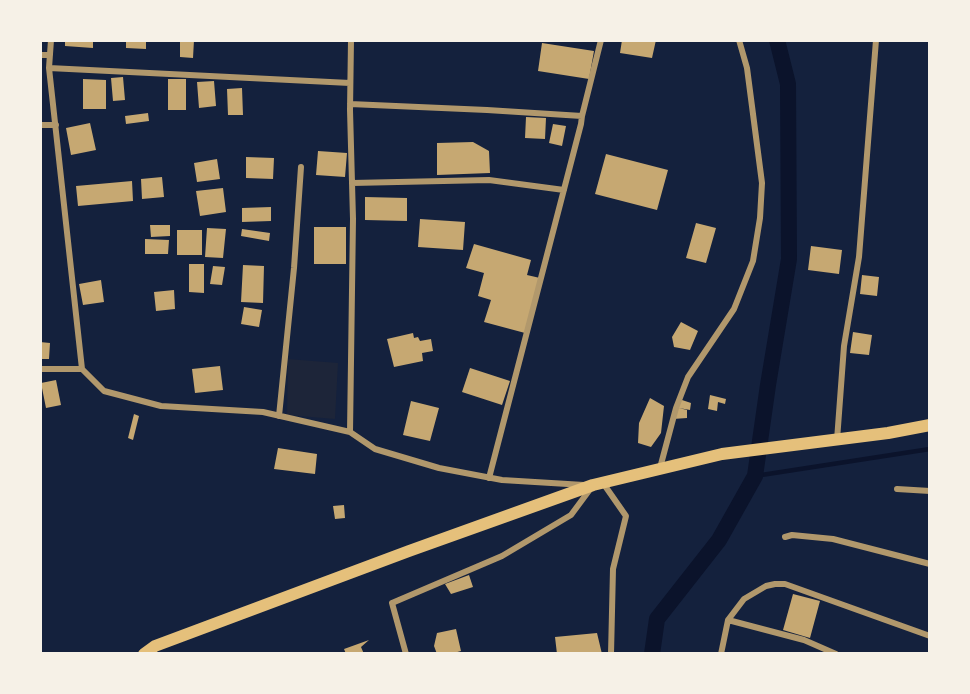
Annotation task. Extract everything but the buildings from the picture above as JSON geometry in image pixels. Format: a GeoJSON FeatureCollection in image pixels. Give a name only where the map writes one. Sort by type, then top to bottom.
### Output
{"type":"FeatureCollection","features":[{"type":"Feature","properties":{"kind":"main road"},"geometry":{"type":"LineString","coordinates":[[144,654],[155,646],[409,551],[598,484],[722,454],[888,433],[930,424]]}},
{"type":"Feature","properties":{"kind":"street"},"geometry":{"type":"LineString","coordinates":[[51,40],[50,68],[82,369],[104,391],[160,406],[263,412],[350,432],[375,449],[439,468],[489,478],[598,484],[626,516],[613,569],[611,654]]}},
{"type":"Feature","properties":{"kind":"street"},"geometry":{"type":"LineString","coordinates":[[350,432],[353,219],[351,40]]}},
{"type":"Feature","properties":{"kind":"street"},"geometry":{"type":"LineString","coordinates":[[489,478],[601,40]]}},
{"type":"Feature","properties":{"kind":"street"},"geometry":{"type":"LineString","coordinates":[[660,469],[676,408],[688,377],[734,309],[753,261],[760,218],[762,183],[747,68],[739,40]]}},
{"type":"Feature","properties":{"kind":"street"},"geometry":{"type":"LineString","coordinates":[[832,440],[844,346],[859,257],[876,40]]}},
{"type":"Feature","properties":{"kind":"street"},"geometry":{"type":"LineString","coordinates":[[40,56],[50,55]]}},
{"type":"Feature","properties":{"kind":"street"},"geometry":{"type":"LineString","coordinates":[[50,68],[350,83]]}},
{"type":"Feature","properties":{"kind":"street"},"geometry":{"type":"LineString","coordinates":[[350,104],[582,116]]}},
{"type":"Feature","properties":{"kind":"street"},"geometry":{"type":"LineString","coordinates":[[40,125],[56,125]]}},
{"type":"Feature","properties":{"kind":"street"},"geometry":{"type":"LineString","coordinates":[[279,416],[294,268],[301,167]]}},
{"type":"Feature","properties":{"kind":"street"},"geometry":{"type":"LineString","coordinates":[[352,183],[489,180],[564,190]]}},
{"type":"Feature","properties":{"kind":"street"},"geometry":{"type":"LineString","coordinates":[[40,369],[82,369]]}},
{"type":"Feature","properties":{"kind":"street"},"geometry":{"type":"LineString","coordinates":[[406,654],[392,603],[502,556],[571,515],[598,484]]}},
{"type":"Feature","properties":{"kind":"street"},"geometry":{"type":"LineString","coordinates":[[897,489],[930,491]]}},
{"type":"Feature","properties":{"kind":"street"},"geometry":{"type":"LineString","coordinates":[[785,537],[792,535],[833,539],[930,564]]}},
{"type":"Feature","properties":{"kind":"street"},"geometry":{"type":"LineString","coordinates":[[720,654],[728,620],[744,599],[756,590],[775,584],[785,584],[930,636]]}},
{"type":"Feature","properties":{"kind":"street"},"geometry":{"type":"LineString","coordinates":[[728,620],[804,640],[836,654]]}},
{"type":"Feature","properties":{"kind":"shaded area"},"geometry":{"type":"Polygon","coordinates":[[[288,359],[338,363],[335,419],[287,415],[288,359]]]}},
{"type":"Feature","properties":{"kind":"waterway"},"geometry":{"type":"LineString","coordinates":[[652,654],[657,619],[719,540],[755,476],[789,259],[788,84],[777,40]]}},
{"type":"Feature","properties":{"kind":"waterway"},"geometry":{"type":"LineString","coordinates":[[755,476],[930,449]]}}]}
